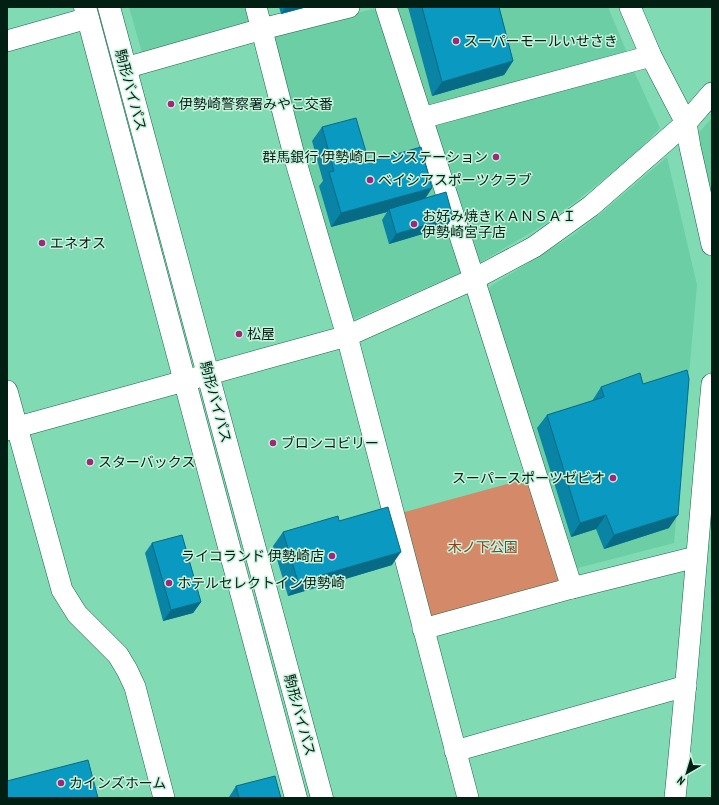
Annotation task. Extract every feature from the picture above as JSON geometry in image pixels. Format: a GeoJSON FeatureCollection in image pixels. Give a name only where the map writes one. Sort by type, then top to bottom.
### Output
{"type":"FeatureCollection","features":[{"type":"Feature","properties":{"kind":"main road","name":"駒形バイパス"},"geometry":{"type":"LineString","coordinates":[[109,7],[322,798]]}},
{"type":"Feature","properties":{"kind":"main road","name":"駒形バイパス"},"geometry":{"type":"LineString","coordinates":[[87,13],[184,382],[296,798]]}},
{"type":"Feature","properties":{"kind":"street"},"geometry":{"type":"LineString","coordinates":[[256,7],[296,159],[347,336],[468,798]]}},
{"type":"Feature","properties":{"kind":"street"},"geometry":{"type":"LineString","coordinates":[[125,68],[262,29],[349,7]]}},
{"type":"Feature","properties":{"kind":"street"},"geometry":{"type":"LineString","coordinates":[[386,7],[572,588]]}},
{"type":"Feature","properties":{"kind":"street"},"geometry":{"type":"LineString","coordinates":[[630,7],[650,56],[686,124],[712,245]]}},
{"type":"Feature","properties":{"kind":"street"},"geometry":{"type":"LineString","coordinates":[[7,41],[87,13]]}},
{"type":"Feature","properties":{"kind":"street"},"geometry":{"type":"LineString","coordinates":[[422,118],[650,56]]}},
{"type":"Feature","properties":{"kind":"street"},"geometry":{"type":"LineString","coordinates":[[12,428],[347,336],[474,279],[534,247],[591,206],[686,124],[712,93]]}},
{"type":"Feature","properties":{"kind":"street"},"geometry":{"type":"LineString","coordinates":[[675,798],[686,686],[696,557],[706,527],[712,384]]}},
{"type":"Feature","properties":{"kind":"street"},"geometry":{"type":"LineString","coordinates":[[7,392],[12,428],[62,590],[77,614],[118,655],[127,670],[135,687],[164,798]]}},
{"type":"Feature","properties":{"kind":"street"},"geometry":{"type":"LineString","coordinates":[[423,629],[572,588],[696,557]]}},
{"type":"Feature","properties":{"kind":"street"},"geometry":{"type":"LineString","coordinates":[[455,751],[686,686]]}},
{"type":"Feature","properties":{"kind":"shaded area"},"geometry":{"type":"Polygon","coordinates":[[[129,7],[253,7],[254,25],[142,53],[129,7]]]}},
{"type":"Feature","properties":{"kind":"shaded area"},"geometry":{"type":"Polygon","coordinates":[[[393,7],[608,7],[628,55],[431,108],[424,103],[393,7]]]}},
{"type":"Feature","properties":{"kind":"shaded area"},"geometry":{"type":"Polygon","coordinates":[[[373,9],[382,14],[461,268],[460,273],[352,320],[271,43],[277,33],[373,9]]]}},
{"type":"Feature","properties":{"kind":"shaded area"},"geometry":{"type":"Polygon","coordinates":[[[633,69],[660,128],[632,157],[575,202],[537,229],[479,263],[432,128],[435,121],[633,69]]]}},
{"type":"Feature","properties":{"kind":"shaded area"},"geometry":{"type":"Polygon","coordinates":[[[712,118],[712,213],[695,137],[712,118]]]}},
{"type":"Feature","properties":{"kind":"shaded area"},"geometry":{"type":"Polygon","coordinates":[[[667,157],[697,285],[674,543],[574,569],[487,297],[491,286],[572,236],[667,157]]]}},
{"type":"Feature","properties":{"kind":"green space","name":"木ノ下公園"},"geometry":{"type":"Polygon","coordinates":[[[529,478],[560,578],[558,584],[431,618],[401,513],[529,478]]]}},
{"type":"Feature","properties":{"kind":"building","name":"スーパーモールいせさき"},"geometry":{"type":"Polygon","coordinates":[[[422,7],[499,7],[513,61],[442,82],[422,7]]]}},
{"type":"Feature","properties":{"kind":"building","name":"ベイシアスポーツクラブ"},"geometry":{"type":"Polygon","coordinates":[[[356,118],[369,162],[421,147],[432,188],[341,213],[329,172],[334,171],[322,127],[356,118]]]}},
{"type":"Feature","properties":{"kind":"building"},"geometry":{"type":"Polygon","coordinates":[[[446,192],[453,217],[396,234],[389,209],[446,192]]]}},
{"type":"Feature","properties":{"kind":"building","name":"スーパースポーツゼビオ"},"geometry":{"type":"Polygon","coordinates":[[[687,370],[689,379],[678,515],[614,535],[606,515],[580,523],[547,415],[604,397],[601,387],[640,373],[643,384],[687,370]]]}},
{"type":"Feature","properties":{"kind":"building","name":"ライコランド 伊勢崎店"},"geometry":{"type":"Polygon","coordinates":[[[388,507],[401,552],[298,582],[283,532],[338,516],[339,521],[388,507]]]}},
{"type":"Feature","properties":{"kind":"building"},"geometry":{"type":"Polygon","coordinates":[[[182,535],[201,602],[171,610],[152,543],[182,535]]]}},
{"type":"Feature","properties":{"kind":"building"},"geometry":{"type":"Polygon","coordinates":[[[88,760],[98,798],[7,798],[7,781],[88,760]]]}},
{"type":"Feature","properties":{"kind":"building"},"geometry":{"type":"Polygon","coordinates":[[[275,776],[281,798],[239,798],[236,786],[275,776]]]}},
{"type":"Feature","properties":{"kind":"place","name":"スーパーモールいせさき"},"geometry":{"type":"Point","coordinates":[456,41]}},
{"type":"Feature","properties":{"kind":"place","name":"伊勢崎警察署みやこ交番"},"geometry":{"type":"Point","coordinates":[171,104]}},
{"type":"Feature","properties":{"kind":"place","name":"群馬銀行 伊勢崎ローンステーション"},"geometry":{"type":"Point","coordinates":[496,157]}},
{"type":"Feature","properties":{"kind":"place","name":"ベイシアスポーツクラブ"},"geometry":{"type":"Point","coordinates":[370,180]}},
{"type":"Feature","properties":{"kind":"place","name":"お好み焼きＫＡＮＳＡＩ 伊勢崎宮子店"},"geometry":{"type":"Point","coordinates":[414,224]}},
{"type":"Feature","properties":{"kind":"place","name":"エネオス"},"geometry":{"type":"Point","coordinates":[42,243]}},
{"type":"Feature","properties":{"kind":"place","name":"松屋"},"geometry":{"type":"Point","coordinates":[239,334]}},
{"type":"Feature","properties":{"kind":"place","name":"ブロンコビリー"},"geometry":{"type":"Point","coordinates":[273,443]}},
{"type":"Feature","properties":{"kind":"place","name":"スターバックス"},"geometry":{"type":"Point","coordinates":[90,462]}},
{"type":"Feature","properties":{"kind":"place","name":"スーパースポーツゼビオ"},"geometry":{"type":"Point","coordinates":[613,478]}},
{"type":"Feature","properties":{"kind":"place","name":"ライコランド 伊勢崎店"},"geometry":{"type":"Point","coordinates":[332,556]}},
{"type":"Feature","properties":{"kind":"place","name":"ホテルセレクトイン伊勢崎"},"geometry":{"type":"Point","coordinates":[169,583]}},
{"type":"Feature","properties":{"kind":"place","name":"カインズホーム"},"geometry":{"type":"Point","coordinates":[61,783]}}]}
